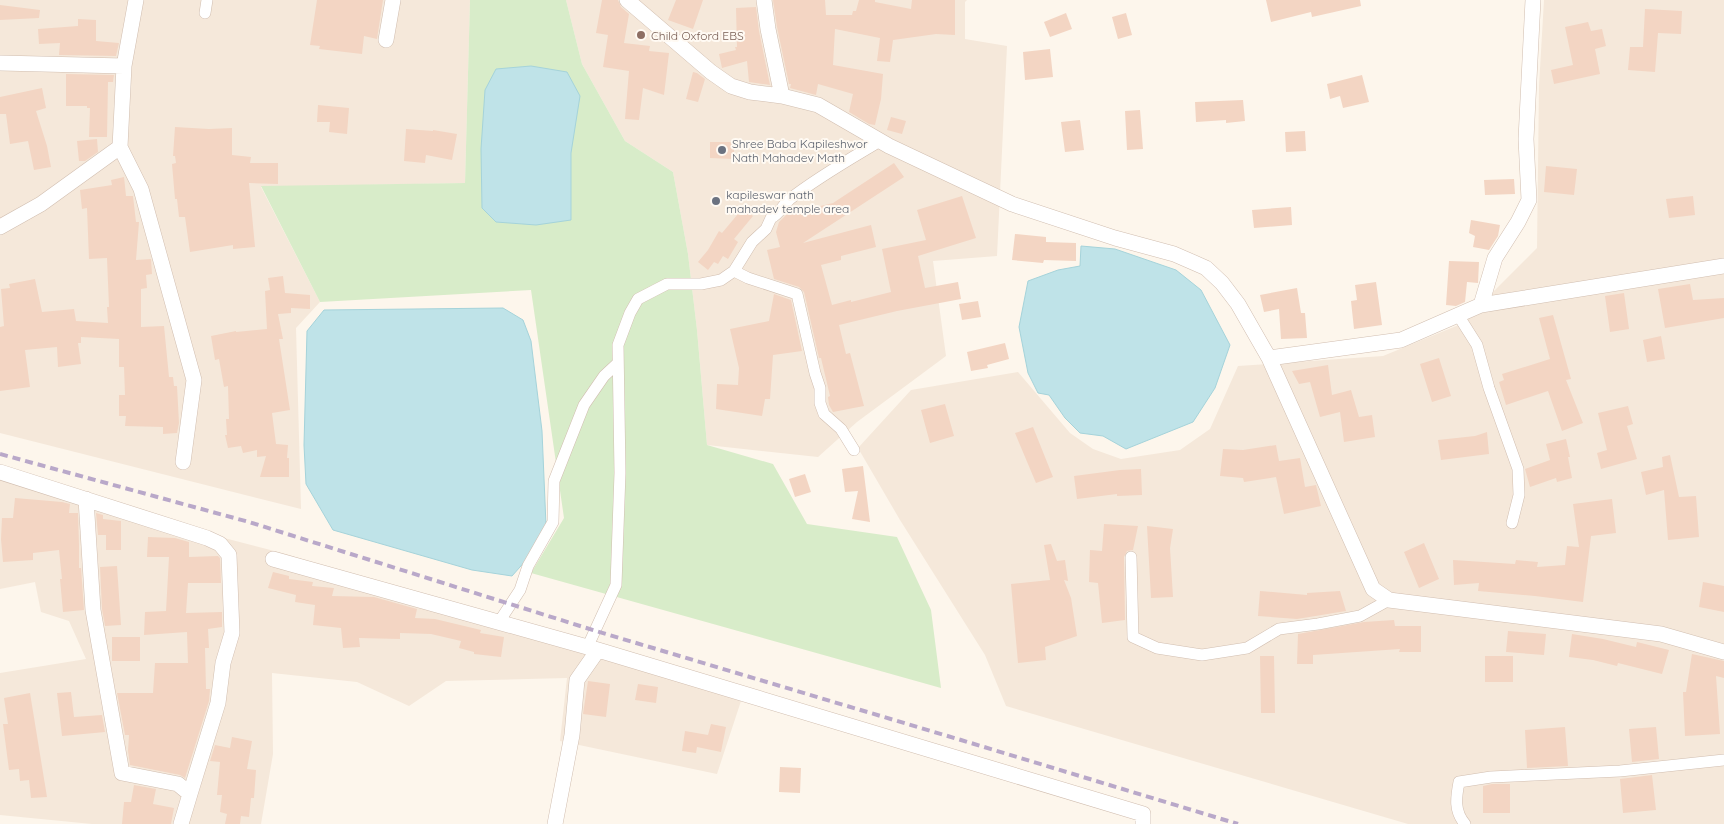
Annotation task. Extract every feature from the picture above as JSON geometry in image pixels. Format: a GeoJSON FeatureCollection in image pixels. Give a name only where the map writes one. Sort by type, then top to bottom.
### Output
{"type":"FeatureCollection","features":[{"type":"Feature","properties":{"kind":"street"},"geometry":{"type":"LineString","coordinates":[[136,0],[124,66],[120,147],[141,189],[194,380],[182,462]]}},
{"type":"Feature","properties":{"kind":"street"},"geometry":{"type":"LineString","coordinates":[[205,14],[207,0]]}},
{"type":"Feature","properties":{"kind":"street"},"geometry":{"type":"LineString","coordinates":[[386,40],[394,0]]}},
{"type":"Feature","properties":{"kind":"street"},"geometry":{"type":"LineString","coordinates":[[627,0],[711,72],[731,86],[750,92],[782,96],[818,105],[889,146],[1012,204],[1115,238],[1174,254],[1206,268],[1222,283],[1238,304],[1269,358],[1373,589],[1389,600],[1661,634],[1724,652]]}},
{"type":"Feature","properties":{"kind":"street"},"geometry":{"type":"LineString","coordinates":[[764,0],[782,96]]}},
{"type":"Feature","properties":{"kind":"street"},"geometry":{"type":"LineString","coordinates":[[1481,305],[1495,258],[1518,222],[1528,200],[1526,139],[1533,0]]}},
{"type":"Feature","properties":{"kind":"street"},"geometry":{"type":"LineString","coordinates":[[0,63],[124,66]]}},
{"type":"Feature","properties":{"kind":"street"},"geometry":{"type":"LineString","coordinates":[[556,824],[572,735],[577,680],[593,649],[616,586],[620,474],[618,346],[630,313],[638,298],[667,284],[702,284],[721,280],[734,271],[752,242],[766,229],[771,218],[778,214],[788,200],[828,172],[880,141]]}},
{"type":"Feature","properties":{"kind":"street"},"geometry":{"type":"LineString","coordinates":[[0,227],[41,204],[120,147]]}},
{"type":"Feature","properties":{"kind":"street"},"geometry":{"type":"LineString","coordinates":[[1269,358],[1401,340],[1481,305],[1724,266]]}},
{"type":"Feature","properties":{"kind":"street"},"geometry":{"type":"LineString","coordinates":[[734,271],[748,278],[797,294],[820,388],[820,403],[824,414],[841,429],[854,450]]}},
{"type":"Feature","properties":{"kind":"street"},"geometry":{"type":"LineString","coordinates":[[1458,315],[1477,345],[1489,388],[1518,469],[1519,495],[1512,523]]}},
{"type":"Feature","properties":{"kind":"street"},"geometry":{"type":"LineString","coordinates":[[499,622],[520,590],[528,566],[553,522],[554,481],[584,405],[604,376],[618,363]]}},
{"type":"Feature","properties":{"kind":"street"},"geometry":{"type":"LineString","coordinates":[[0,472],[207,538],[220,544],[229,555],[232,633],[223,664],[218,703],[181,824]]}},
{"type":"Feature","properties":{"kind":"street"},"geometry":{"type":"LineString","coordinates":[[86,499],[94,610],[122,773],[178,784],[190,794]]}},
{"type":"Feature","properties":{"kind":"street"},"geometry":{"type":"LineString","coordinates":[[1131,557],[1133,637],[1157,648],[1202,655],[1247,648],[1279,629],[1360,616],[1389,600]]}},
{"type":"Feature","properties":{"kind":"street"},"geometry":{"type":"LineString","coordinates":[[273,559],[593,649],[1143,814],[1143,824]]}},
{"type":"Feature","properties":{"kind":"street"},"geometry":{"type":"LineString","coordinates":[[1465,824],[1460,818],[1455,803],[1459,782],[1491,777],[1620,771],[1724,760]]}},
{"type":"Feature","properties":{"kind":"shaded area"},"geometry":{"type":"Polygon","coordinates":[[[0,0],[470,0],[465,183],[261,187],[320,302],[296,328],[301,509],[0,433],[0,0]]]}},
{"type":"Feature","properties":{"kind":"shaded area"},"geometry":{"type":"Polygon","coordinates":[[[566,0],[967,0],[965,2],[965,39],[1007,46],[997,256],[933,261],[946,356],[857,422],[818,457],[707,445],[688,254],[673,172],[625,141],[582,64],[566,0]]]}},
{"type":"Feature","properties":{"kind":"shaded area"},"geometry":{"type":"Polygon","coordinates":[[[1544,0],[1724,0],[1724,824],[1408,824],[1006,706],[985,655],[900,520],[858,448],[911,390],[1018,372],[1070,433],[1093,449],[1121,459],[1180,450],[1210,429],[1238,366],[1383,356],[1461,324],[1537,248],[1539,86],[1544,0]]]}},
{"type":"Feature","properties":{"kind":"shaded area"},"geometry":{"type":"Polygon","coordinates":[[[0,471],[205,533],[286,554],[741,701],[717,774],[560,741],[567,678],[446,681],[409,706],[357,682],[272,673],[273,754],[261,824],[92,824],[0,815],[0,673],[86,659],[69,621],[41,612],[35,582],[0,589],[0,471]]]}},
{"type":"Feature","properties":{"kind":"green space"},"geometry":{"type":"Polygon","coordinates":[[[470,0],[566,0],[582,64],[625,141],[673,172],[688,254],[707,445],[773,464],[807,524],[897,537],[931,610],[941,688],[531,573],[564,518],[531,290],[320,302],[261,186],[465,183],[470,0]]]}},
{"type":"Feature","properties":{"kind":"water"},"geometry":{"type":"Polygon","coordinates":[[[531,66],[567,72],[580,96],[571,153],[571,220],[536,225],[496,222],[482,208],[481,149],[485,90],[496,69],[531,66]]]}},
{"type":"Feature","properties":{"kind":"water"},"geometry":{"type":"Polygon","coordinates":[[[1081,246],[1115,249],[1176,270],[1201,290],[1230,345],[1215,388],[1193,422],[1126,449],[1103,436],[1080,433],[1065,418],[1049,395],[1038,393],[1028,373],[1019,327],[1028,281],[1058,270],[1080,266],[1081,246]]]}},
{"type":"Feature","properties":{"kind":"water"},"geometry":{"type":"Polygon","coordinates":[[[503,308],[523,320],[531,341],[542,431],[546,525],[536,549],[512,576],[472,570],[333,530],[306,484],[304,445],[307,331],[324,310],[503,308]]]}},
{"type":"Feature","properties":{"kind":"building"},"geometry":{"type":"Polygon","coordinates":[[[317,0],[383,0],[377,39],[364,36],[362,54],[319,49],[320,46],[310,45],[317,0]]]}},
{"type":"Feature","properties":{"kind":"building"},"geometry":{"type":"Polygon","coordinates":[[[602,0],[618,0],[621,7],[629,14],[624,43],[650,46],[649,51],[669,53],[664,95],[643,88],[639,120],[625,119],[629,71],[603,67],[608,35],[596,33],[602,0]]]}},
{"type":"Feature","properties":{"kind":"building"},"geometry":{"type":"Polygon","coordinates":[[[676,0],[703,0],[693,29],[668,20],[676,0]]]}},
{"type":"Feature","properties":{"kind":"building"},"geometry":{"type":"Polygon","coordinates":[[[773,0],[825,0],[826,15],[852,15],[853,11],[856,11],[859,0],[875,0],[875,2],[911,9],[912,0],[955,0],[955,35],[936,34],[893,40],[890,62],[877,61],[880,38],[835,29],[833,65],[883,74],[881,99],[875,125],[869,124],[849,112],[853,94],[818,84],[816,95],[790,88],[791,84],[789,84],[773,0]]]}},
{"type":"Feature","properties":{"kind":"building"},"geometry":{"type":"Polygon","coordinates":[[[1266,0],[1360,0],[1361,6],[1312,17],[1311,12],[1271,22],[1266,0]]]}},
{"type":"Feature","properties":{"kind":"building"},"geometry":{"type":"Polygon","coordinates":[[[0,5],[40,10],[39,18],[0,20],[0,5]]]}},
{"type":"Feature","properties":{"kind":"building"},"geometry":{"type":"Polygon","coordinates":[[[756,7],[770,85],[749,82],[747,61],[722,68],[719,54],[736,50],[736,8],[756,7]]]}},
{"type":"Feature","properties":{"kind":"building"},"geometry":{"type":"Polygon","coordinates":[[[1645,9],[1682,11],[1681,34],[1658,33],[1655,72],[1628,70],[1630,47],[1643,47],[1645,9]]]}},
{"type":"Feature","properties":{"kind":"building"},"geometry":{"type":"Polygon","coordinates":[[[1066,13],[1072,29],[1050,37],[1044,22],[1066,13]]]}},
{"type":"Feature","properties":{"kind":"building"},"geometry":{"type":"Polygon","coordinates":[[[1126,13],[1132,35],[1118,39],[1112,17],[1126,13]]]}},
{"type":"Feature","properties":{"kind":"building"},"geometry":{"type":"Polygon","coordinates":[[[78,19],[96,20],[96,41],[119,43],[116,56],[59,55],[60,43],[39,44],[38,29],[78,26],[78,19]]]}},
{"type":"Feature","properties":{"kind":"building"},"geometry":{"type":"Polygon","coordinates":[[[1588,22],[1591,31],[1602,29],[1606,46],[1595,49],[1600,74],[1554,84],[1551,70],[1573,65],[1565,27],[1588,22]]]}},
{"type":"Feature","properties":{"kind":"building"},"geometry":{"type":"Polygon","coordinates":[[[1050,49],[1053,77],[1025,80],[1023,52],[1050,49]]]}},
{"type":"Feature","properties":{"kind":"building"},"geometry":{"type":"Polygon","coordinates":[[[693,72],[705,79],[698,102],[686,99],[693,72]]]}},
{"type":"Feature","properties":{"kind":"building"},"geometry":{"type":"Polygon","coordinates":[[[66,74],[114,75],[113,82],[108,82],[107,137],[89,137],[90,108],[87,108],[87,106],[66,106],[66,74]]]}},
{"type":"Feature","properties":{"kind":"building"},"geometry":{"type":"Polygon","coordinates":[[[1362,75],[1369,102],[1343,108],[1340,96],[1330,99],[1327,84],[1362,75]]]}},
{"type":"Feature","properties":{"kind":"building"},"geometry":{"type":"Polygon","coordinates":[[[42,88],[46,108],[36,111],[47,146],[51,167],[34,170],[28,141],[10,144],[6,114],[0,114],[0,97],[42,88]]]}},
{"type":"Feature","properties":{"kind":"building"},"geometry":{"type":"Polygon","coordinates":[[[1243,100],[1245,121],[1226,123],[1226,120],[1196,122],[1195,102],[1243,100]]]}},
{"type":"Feature","properties":{"kind":"building"},"geometry":{"type":"Polygon","coordinates":[[[318,105],[349,108],[347,134],[329,132],[330,122],[317,122],[318,105]]]}},
{"type":"Feature","properties":{"kind":"building"},"geometry":{"type":"Polygon","coordinates":[[[1140,110],[1143,149],[1127,150],[1125,111],[1140,110]]]}},
{"type":"Feature","properties":{"kind":"building"},"geometry":{"type":"Polygon","coordinates":[[[891,117],[906,121],[902,134],[887,130],[891,117]]]}},
{"type":"Feature","properties":{"kind":"building"},"geometry":{"type":"Polygon","coordinates":[[[1080,120],[1084,150],[1065,152],[1061,122],[1080,120]]]}},
{"type":"Feature","properties":{"kind":"building"},"geometry":{"type":"Polygon","coordinates":[[[175,127],[232,128],[232,155],[251,157],[250,163],[278,163],[278,184],[249,183],[255,247],[233,249],[233,245],[190,252],[185,217],[179,217],[177,199],[175,199],[172,164],[176,163],[175,156],[173,156],[175,127]]]}},
{"type":"Feature","properties":{"kind":"building"},"geometry":{"type":"Polygon","coordinates":[[[406,129],[433,130],[457,134],[452,160],[426,155],[425,163],[404,161],[406,129]]]}},
{"type":"Feature","properties":{"kind":"building"},"geometry":{"type":"Polygon","coordinates":[[[1305,131],[1306,151],[1286,152],[1285,132],[1305,131]]]}},
{"type":"Feature","properties":{"kind":"building"},"geometry":{"type":"Polygon","coordinates":[[[97,139],[98,152],[85,161],[79,161],[77,141],[97,139]]]}},
{"type":"Feature","properties":{"kind":"building","name":"Shree Baba Kapileshwor Nath Mahadev Math"},"geometry":{"type":"Polygon","coordinates":[[[710,142],[734,142],[734,159],[710,158],[710,142]]]}},
{"type":"Feature","properties":{"kind":"building"},"geometry":{"type":"Polygon","coordinates":[[[894,163],[904,177],[803,243],[871,225],[876,247],[841,256],[841,260],[821,265],[832,305],[891,292],[882,249],[926,240],[917,210],[962,196],[976,238],[918,256],[925,288],[958,282],[961,299],[897,311],[839,325],[846,354],[850,353],[864,406],[833,412],[829,405],[828,397],[830,396],[804,292],[799,287],[774,279],[767,250],[780,247],[776,232],[779,222],[787,214],[833,203],[894,163]]]}},
{"type":"Feature","properties":{"kind":"building"},"geometry":{"type":"Polygon","coordinates":[[[1546,166],[1577,169],[1574,195],[1544,192],[1546,166]]]}},
{"type":"Feature","properties":{"kind":"building"},"geometry":{"type":"Polygon","coordinates":[[[124,177],[126,196],[133,196],[136,222],[139,222],[136,260],[151,259],[152,274],[146,275],[147,288],[141,289],[141,327],[164,326],[169,377],[173,377],[174,386],[177,386],[179,423],[177,433],[163,434],[163,427],[125,426],[126,416],[119,416],[119,395],[125,395],[124,367],[119,367],[119,339],[81,337],[81,343],[78,343],[81,364],[58,367],[57,347],[25,350],[30,387],[0,391],[0,327],[4,326],[1,289],[10,288],[9,284],[35,279],[42,312],[74,309],[76,321],[108,323],[107,258],[89,259],[87,208],[82,209],[80,190],[112,185],[111,180],[124,177]]]}},
{"type":"Feature","properties":{"kind":"building"},"geometry":{"type":"Polygon","coordinates":[[[1514,179],[1515,194],[1485,195],[1484,180],[1514,179]]]}},
{"type":"Feature","properties":{"kind":"building"},"geometry":{"type":"Polygon","coordinates":[[[1693,196],[1695,215],[1669,218],[1666,199],[1693,196]]]}},
{"type":"Feature","properties":{"kind":"building"},"geometry":{"type":"Polygon","coordinates":[[[1291,207],[1292,225],[1254,228],[1252,210],[1291,207]]]}},
{"type":"Feature","properties":{"kind":"building"},"geometry":{"type":"Polygon","coordinates":[[[743,208],[753,216],[734,239],[738,242],[728,259],[723,256],[718,264],[714,262],[708,270],[698,262],[708,250],[719,231],[722,233],[743,208]]]}},
{"type":"Feature","properties":{"kind":"building"},"geometry":{"type":"Polygon","coordinates":[[[1471,220],[1500,225],[1498,236],[1489,250],[1473,247],[1475,236],[1469,233],[1471,220]]]}},
{"type":"Feature","properties":{"kind":"building"},"geometry":{"type":"Polygon","coordinates":[[[1015,234],[1046,237],[1046,242],[1076,243],[1076,261],[1044,260],[1043,263],[1012,260],[1015,234]]]}},
{"type":"Feature","properties":{"kind":"building"},"geometry":{"type":"Polygon","coordinates":[[[1449,261],[1479,262],[1478,283],[1467,282],[1465,302],[1456,306],[1446,305],[1449,261]]]}},
{"type":"Feature","properties":{"kind":"building"},"geometry":{"type":"Polygon","coordinates":[[[283,276],[285,293],[310,295],[310,309],[291,308],[291,313],[278,314],[283,339],[279,339],[290,410],[272,413],[276,444],[288,445],[289,477],[260,477],[266,456],[257,457],[257,450],[243,453],[241,446],[228,448],[225,435],[227,435],[226,419],[229,419],[228,386],[224,387],[219,359],[215,360],[211,336],[236,331],[267,329],[265,291],[270,290],[268,278],[283,276]]]}},
{"type":"Feature","properties":{"kind":"building"},"geometry":{"type":"Polygon","coordinates":[[[1376,282],[1382,325],[1354,329],[1351,301],[1357,300],[1355,285],[1376,282]]]}},
{"type":"Feature","properties":{"kind":"building"},"geometry":{"type":"Polygon","coordinates":[[[1690,284],[1693,300],[1724,298],[1724,318],[1665,328],[1658,289],[1690,284]]]}},
{"type":"Feature","properties":{"kind":"building"},"geometry":{"type":"Polygon","coordinates":[[[1297,288],[1301,313],[1305,313],[1307,338],[1281,339],[1279,309],[1264,312],[1260,295],[1297,288]]]}},
{"type":"Feature","properties":{"kind":"building"},"geometry":{"type":"Polygon","coordinates":[[[1624,293],[1629,329],[1610,332],[1605,296],[1624,293]]]}},
{"type":"Feature","properties":{"kind":"building"},"geometry":{"type":"Polygon","coordinates":[[[774,294],[791,300],[802,351],[773,355],[770,399],[765,399],[762,416],[716,409],[717,384],[738,385],[739,368],[730,329],[769,321],[774,294]]]}},
{"type":"Feature","properties":{"kind":"building"},"geometry":{"type":"Polygon","coordinates":[[[978,301],[981,317],[962,320],[959,304],[978,301]]]}},
{"type":"Feature","properties":{"kind":"building"},"geometry":{"type":"Polygon","coordinates":[[[1553,315],[1571,379],[1566,380],[1583,423],[1562,431],[1548,391],[1506,405],[1499,382],[1504,380],[1502,374],[1550,359],[1539,318],[1553,315]]]}},
{"type":"Feature","properties":{"kind":"building"},"geometry":{"type":"Polygon","coordinates":[[[1661,336],[1665,359],[1647,362],[1643,340],[1661,336]]]}},
{"type":"Feature","properties":{"kind":"building"},"geometry":{"type":"Polygon","coordinates":[[[1005,343],[1009,359],[987,365],[988,368],[971,371],[967,352],[1005,343]]]}},
{"type":"Feature","properties":{"kind":"building"},"geometry":{"type":"Polygon","coordinates":[[[1439,358],[1451,396],[1432,402],[1420,364],[1439,358]]]}},
{"type":"Feature","properties":{"kind":"building"},"geometry":{"type":"Polygon","coordinates":[[[1328,365],[1332,395],[1351,390],[1359,417],[1372,415],[1375,437],[1344,442],[1340,412],[1320,417],[1310,382],[1299,384],[1292,371],[1328,365]]]}},
{"type":"Feature","properties":{"kind":"building"},"geometry":{"type":"Polygon","coordinates":[[[945,404],[954,436],[930,443],[921,410],[945,404]]]}},
{"type":"Feature","properties":{"kind":"building"},"geometry":{"type":"Polygon","coordinates":[[[1628,406],[1633,424],[1627,426],[1637,459],[1601,469],[1597,453],[1607,450],[1598,413],[1628,406]]]}},
{"type":"Feature","properties":{"kind":"building"},"geometry":{"type":"Polygon","coordinates":[[[1033,427],[1053,477],[1036,483],[1015,433],[1033,427]]]}},
{"type":"Feature","properties":{"kind":"building"},"geometry":{"type":"Polygon","coordinates":[[[1487,432],[1489,454],[1441,460],[1438,440],[1475,436],[1487,432]]]}},
{"type":"Feature","properties":{"kind":"building"},"geometry":{"type":"Polygon","coordinates":[[[1566,439],[1572,478],[1557,482],[1556,478],[1530,487],[1525,469],[1550,460],[1546,444],[1566,439]]]}},
{"type":"Feature","properties":{"kind":"building"},"geometry":{"type":"Polygon","coordinates":[[[1276,445],[1279,461],[1300,458],[1305,487],[1316,485],[1321,506],[1284,514],[1276,477],[1244,482],[1243,478],[1220,476],[1223,449],[1243,450],[1276,445]]]}},
{"type":"Feature","properties":{"kind":"building"},"geometry":{"type":"Polygon","coordinates":[[[1670,455],[1679,497],[1696,496],[1699,537],[1668,540],[1664,490],[1646,495],[1641,472],[1663,467],[1662,457],[1670,455]]]}},
{"type":"Feature","properties":{"kind":"building"},"geometry":{"type":"Polygon","coordinates":[[[863,466],[870,522],[852,519],[858,491],[845,492],[842,469],[863,466]]]}},
{"type":"Feature","properties":{"kind":"building"},"geometry":{"type":"Polygon","coordinates":[[[1141,469],[1142,495],[1117,496],[1117,494],[1077,499],[1074,476],[1141,469]]]}},
{"type":"Feature","properties":{"kind":"building"},"geometry":{"type":"Polygon","coordinates":[[[805,474],[811,492],[795,497],[789,479],[805,474]]]}},
{"type":"Feature","properties":{"kind":"building"},"geometry":{"type":"Polygon","coordinates":[[[15,498],[62,502],[70,504],[69,513],[78,513],[79,568],[81,568],[84,610],[63,612],[59,550],[33,553],[33,560],[3,562],[2,518],[13,518],[15,498]]]}},
{"type":"Feature","properties":{"kind":"building"},"geometry":{"type":"Polygon","coordinates":[[[1612,499],[1616,533],[1591,536],[1583,602],[1478,591],[1479,583],[1454,585],[1453,560],[1515,564],[1516,560],[1538,562],[1537,567],[1565,565],[1567,546],[1579,547],[1573,504],[1612,499]]]}},
{"type":"Feature","properties":{"kind":"building"},"geometry":{"type":"Polygon","coordinates":[[[96,513],[103,515],[103,519],[121,521],[121,550],[106,550],[106,535],[98,535],[96,513]]]}},
{"type":"Feature","properties":{"kind":"building"},"geometry":{"type":"Polygon","coordinates":[[[1104,524],[1138,526],[1133,550],[1127,551],[1124,557],[1125,620],[1102,623],[1098,583],[1089,582],[1090,550],[1102,551],[1104,524]]]}},
{"type":"Feature","properties":{"kind":"building"},"geometry":{"type":"Polygon","coordinates":[[[1147,526],[1173,529],[1170,548],[1173,597],[1151,598],[1147,526]]]}},
{"type":"Feature","properties":{"kind":"building"},"geometry":{"type":"Polygon","coordinates":[[[148,537],[175,538],[189,542],[189,557],[218,556],[220,558],[221,583],[188,583],[186,613],[222,612],[222,627],[208,629],[209,648],[205,648],[206,689],[210,689],[209,701],[185,778],[180,775],[130,765],[128,751],[129,735],[125,735],[117,693],[153,693],[155,663],[188,663],[187,632],[144,635],[145,612],[166,611],[169,557],[147,557],[148,537]]]}},
{"type":"Feature","properties":{"kind":"building"},"geometry":{"type":"Polygon","coordinates":[[[1424,543],[1439,579],[1419,588],[1404,552],[1424,543]]]}},
{"type":"Feature","properties":{"kind":"building"},"geometry":{"type":"Polygon","coordinates":[[[1051,544],[1057,561],[1065,560],[1068,581],[1064,580],[1071,598],[1077,636],[1045,647],[1046,660],[1018,663],[1011,584],[1050,580],[1044,545],[1051,544]]]}},
{"type":"Feature","properties":{"kind":"building"},"geometry":{"type":"Polygon","coordinates":[[[117,566],[121,625],[105,626],[102,609],[100,567],[117,566]]]}},
{"type":"Feature","properties":{"kind":"building"},"geometry":{"type":"Polygon","coordinates":[[[273,572],[289,576],[289,579],[313,582],[312,586],[334,588],[332,596],[374,597],[417,609],[415,618],[435,619],[481,630],[480,633],[504,637],[501,657],[474,654],[474,652],[459,648],[461,641],[431,634],[400,633],[400,639],[359,638],[360,647],[343,648],[341,628],[313,625],[315,605],[295,602],[296,595],[268,588],[273,572]]]}},
{"type":"Feature","properties":{"kind":"building"},"geometry":{"type":"Polygon","coordinates":[[[1703,582],[1724,586],[1724,612],[1699,607],[1703,582]]]}},
{"type":"Feature","properties":{"kind":"building"},"geometry":{"type":"Polygon","coordinates":[[[1260,591],[1307,595],[1307,593],[1340,591],[1346,611],[1297,619],[1258,616],[1260,591]]]}},
{"type":"Feature","properties":{"kind":"building"},"geometry":{"type":"Polygon","coordinates":[[[1394,620],[1395,626],[1421,626],[1421,652],[1399,652],[1400,649],[1313,655],[1313,664],[1297,664],[1298,634],[1364,622],[1394,620]]]}},
{"type":"Feature","properties":{"kind":"building"},"geometry":{"type":"Polygon","coordinates":[[[1508,631],[1546,634],[1544,655],[1506,652],[1508,631]]]}},
{"type":"Feature","properties":{"kind":"building"},"geometry":{"type":"Polygon","coordinates":[[[1572,634],[1636,647],[1637,642],[1669,650],[1662,674],[1618,663],[1617,666],[1569,657],[1572,634]]]}},
{"type":"Feature","properties":{"kind":"building"},"geometry":{"type":"Polygon","coordinates":[[[112,637],[140,637],[140,661],[112,661],[112,637]]]}},
{"type":"Feature","properties":{"kind":"building"},"geometry":{"type":"Polygon","coordinates":[[[1692,654],[1724,661],[1724,678],[1716,676],[1720,734],[1685,736],[1683,692],[1686,692],[1692,654]]]}},
{"type":"Feature","properties":{"kind":"building"},"geometry":{"type":"Polygon","coordinates":[[[1260,656],[1274,656],[1275,713],[1261,713],[1260,656]]]}},
{"type":"Feature","properties":{"kind":"building"},"geometry":{"type":"Polygon","coordinates":[[[1485,656],[1513,656],[1513,682],[1485,682],[1485,656]]]}},
{"type":"Feature","properties":{"kind":"building"},"geometry":{"type":"Polygon","coordinates":[[[588,681],[610,684],[606,717],[583,714],[588,681]]]}},
{"type":"Feature","properties":{"kind":"building"},"geometry":{"type":"Polygon","coordinates":[[[638,684],[658,687],[656,703],[635,700],[638,684]]]}},
{"type":"Feature","properties":{"kind":"building"},"geometry":{"type":"Polygon","coordinates":[[[71,692],[74,717],[102,715],[105,732],[62,736],[57,693],[71,692]]]}},
{"type":"Feature","properties":{"kind":"building"},"geometry":{"type":"Polygon","coordinates":[[[30,693],[47,797],[31,798],[29,780],[20,781],[19,769],[9,770],[3,724],[8,724],[4,698],[30,693]]]}},
{"type":"Feature","properties":{"kind":"building"},"geometry":{"type":"Polygon","coordinates":[[[711,724],[726,727],[721,752],[697,747],[696,753],[682,751],[685,731],[708,735],[711,724]]]}},
{"type":"Feature","properties":{"kind":"building"},"geometry":{"type":"Polygon","coordinates":[[[1565,727],[1568,766],[1527,768],[1525,730],[1565,727]]]}},
{"type":"Feature","properties":{"kind":"building"},"geometry":{"type":"Polygon","coordinates":[[[1656,727],[1659,759],[1632,762],[1629,729],[1656,727]]]}},
{"type":"Feature","properties":{"kind":"building"},"geometry":{"type":"Polygon","coordinates":[[[232,737],[252,741],[247,769],[256,770],[254,798],[251,798],[249,817],[241,816],[240,824],[225,824],[227,814],[220,812],[222,795],[217,795],[220,762],[210,761],[215,745],[230,748],[232,737]]]}},
{"type":"Feature","properties":{"kind":"building"},"geometry":{"type":"Polygon","coordinates":[[[780,767],[801,768],[800,793],[779,792],[780,767]]]}},
{"type":"Feature","properties":{"kind":"building"},"geometry":{"type":"Polygon","coordinates":[[[1652,775],[1656,810],[1623,813],[1620,779],[1652,775]]]}},
{"type":"Feature","properties":{"kind":"building"},"geometry":{"type":"Polygon","coordinates":[[[1510,784],[1510,813],[1483,813],[1483,786],[1510,784]]]}},
{"type":"Feature","properties":{"kind":"building"},"geometry":{"type":"Polygon","coordinates":[[[134,785],[156,789],[153,804],[174,808],[171,824],[122,824],[124,802],[131,802],[134,785]]]}},
{"type":"Feature","properties":{"kind":"railway"},"geometry":{"type":"LineString","coordinates":[[0,454],[249,522],[596,631],[1238,824]]}},
{"type":"Feature","properties":{"kind":"place","name":"Child Oxford EBS"},"geometry":{"type":"Point","coordinates":[641,35]}},
{"type":"Feature","properties":{"kind":"place","name":"Shree Baba Kapileshwor Nath Mahadev Math"},"geometry":{"type":"Point","coordinates":[722,150]}},
{"type":"Feature","properties":{"kind":"place","name":"kapileswar nath mahadev temple area"},"geometry":{"type":"Point","coordinates":[716,201]}}]}
